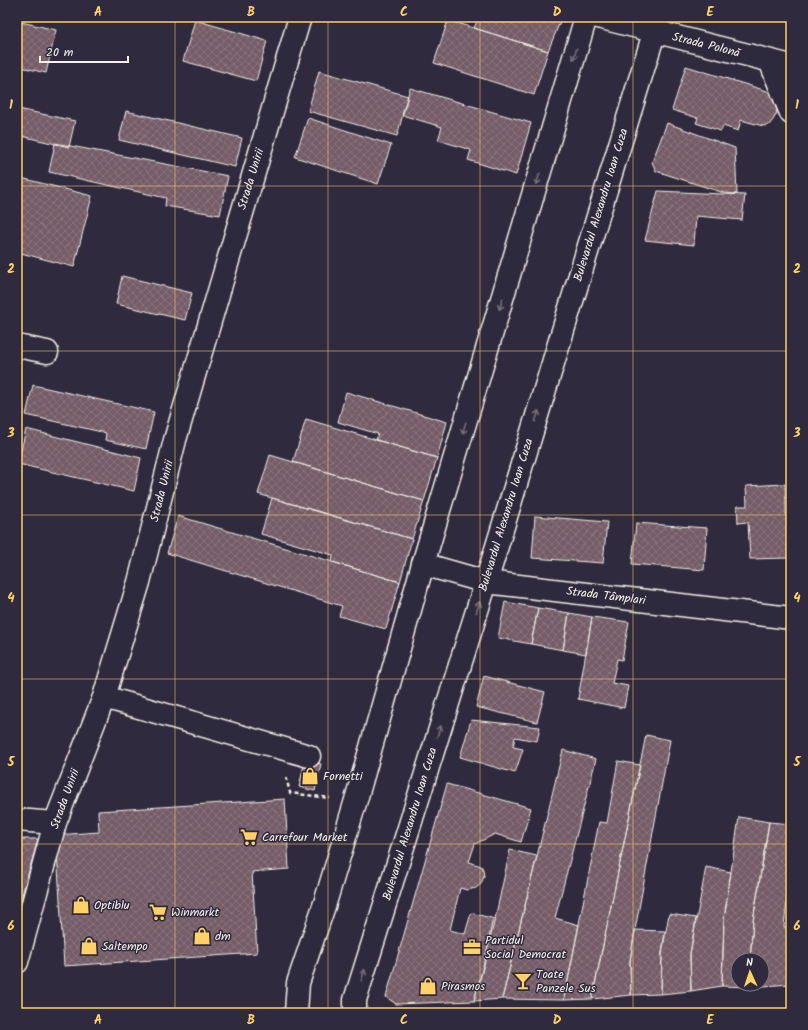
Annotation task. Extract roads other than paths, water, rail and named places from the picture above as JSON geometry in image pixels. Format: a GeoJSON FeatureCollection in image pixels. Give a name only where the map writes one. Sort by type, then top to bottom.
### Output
{"type":"FeatureCollection","features":[{"type":"Feature","properties":{"kind":"main road","name":"Strada Unirii"},"geometry":{"type":"LineString","coordinates":[[17,962],[55,823],[104,697],[139,582],[175,440],[300,17]]}},
{"type":"Feature","properties":{"kind":"main road"},"geometry":{"type":"LineString","coordinates":[[296,1013],[298,983],[325,903],[356,800],[423,564],[586,17]]}},
{"type":"Feature","properties":{"kind":"main road","name":"Strada Polonă"},"geometry":{"type":"LineString","coordinates":[[598,17],[657,24],[770,61],[791,66]]}},
{"type":"Feature","properties":{"kind":"main road","name":"Bulevardul Alexandru Ioan Cuza"},"geometry":{"type":"LineString","coordinates":[[355,1013],[355,1000],[486,582],[657,24]]}},
{"type":"Feature","properties":{"kind":"main road"},"geometry":{"type":"LineString","coordinates":[[770,61],[791,113]]}},
{"type":"Feature","properties":{"kind":"main road"},"geometry":{"type":"LineString","coordinates":[[17,346],[47,352]]}},
{"type":"Feature","properties":{"kind":"main road","name":"Strada Tâmplari"},"geometry":{"type":"LineString","coordinates":[[423,564],[486,582],[791,618]]}},
{"type":"Feature","properties":{"kind":"main road"},"geometry":{"type":"LineString","coordinates":[[104,697],[309,756]]}},
{"type":"Feature","properties":{"kind":"main road"},"geometry":{"type":"LineString","coordinates":[[17,820],[55,823]]}},
{"type":"Feature","properties":{"kind":"place","name":"Fornetti"},"geometry":{"type":"Point","coordinates":[310,776]}},
{"type":"Feature","properties":{"kind":"place","name":"Carrefour Market"},"geometry":{"type":"Point","coordinates":[249,837]}},
{"type":"Feature","properties":{"kind":"place","name":"Optiblu"},"geometry":{"type":"Point","coordinates":[81,905]}},
{"type":"Feature","properties":{"kind":"place","name":"Winmarkt"},"geometry":{"type":"Point","coordinates":[158,912]}},
{"type":"Feature","properties":{"kind":"place","name":"dm"},"geometry":{"type":"Point","coordinates":[202,936]}},
{"type":"Feature","properties":{"kind":"place","name":"Saltempo"},"geometry":{"type":"Point","coordinates":[89,946]}},
{"type":"Feature","properties":{"kind":"place","name":"Partidul Social Democrat"},"geometry":{"type":"Point","coordinates":[472,947]}},
{"type":"Feature","properties":{"kind":"place","name":"Toate Panzele Sus"},"geometry":{"type":"Point","coordinates":[523,981]}},
{"type":"Feature","properties":{"kind":"place","name":"Pirasmos"},"geometry":{"type":"Point","coordinates":[428,986]}}]}
